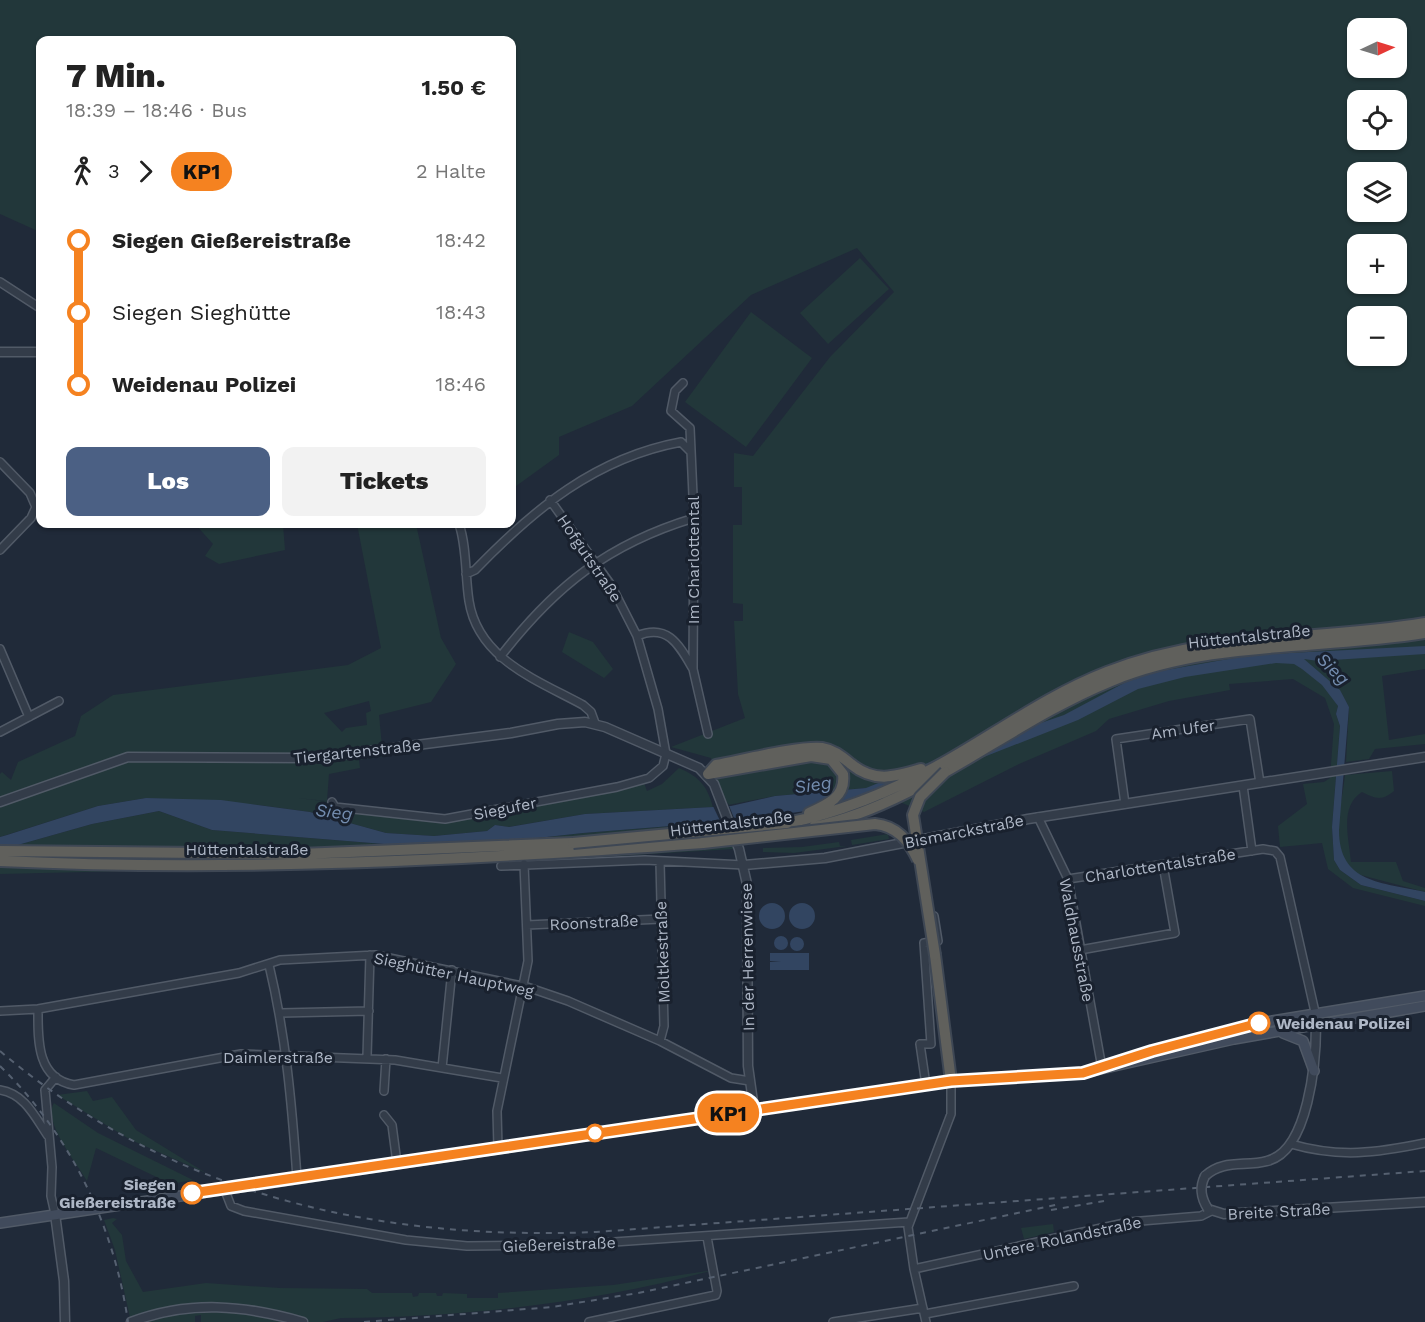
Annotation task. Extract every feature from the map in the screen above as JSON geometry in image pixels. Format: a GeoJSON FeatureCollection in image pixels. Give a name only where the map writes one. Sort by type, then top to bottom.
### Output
{"type":"FeatureCollection","features":[{"type":"Feature","properties":{"kind":"highway","name":"Hüttentalstraße"},"geometry":{"type":"LineString","coordinates":[[0,861],[235,865],[413,861],[703,843],[799,831],[879,806],[1081,683],[1167,652],[1227,641],[1360,631],[1425,623]]}},
{"type":"Feature","properties":{"kind":"highway","name":"Hüttentalstraße"},"geometry":{"type":"LineString","coordinates":[[0,850],[189,855],[368,853],[622,840],[787,823],[829,813],[875,797],[945,767],[1110,681],[1148,668],[1187,657],[1229,651],[1361,641],[1425,633]]}},
{"type":"Feature","properties":{"kind":"highway"},"geometry":{"type":"LineString","coordinates":[[708,774],[716,765],[818,748],[836,752],[846,766],[881,778],[945,767]]}},
{"type":"Feature","properties":{"kind":"highway"},"geometry":{"type":"LineString","coordinates":[[787,823],[824,806],[838,796],[846,766]]}},
{"type":"Feature","properties":{"kind":"highway"},"geometry":{"type":"LineString","coordinates":[[945,767],[920,797],[914,809],[918,860],[951,1081]]}},
{"type":"Feature","properties":{"kind":"highway"},"geometry":{"type":"LineString","coordinates":[[799,831],[881,824],[900,833],[918,860]]}},
{"type":"Feature","properties":{"kind":"main road"},"geometry":{"type":"LineString","coordinates":[[0,1223],[951,1081],[1053,1077],[1102,1068],[1315,1012],[1425,996]]}},
{"type":"Feature","properties":{"kind":"main road"},"geometry":{"type":"LineString","coordinates":[[1234,1034],[1278,1031],[1425,1006]]}},
{"type":"Feature","properties":{"kind":"main road"},"geometry":{"type":"LineString","coordinates":[[1315,1012],[1316,1025]]}},
{"type":"Feature","properties":{"kind":"main road"},"geometry":{"type":"LineString","coordinates":[[1278,1031],[1303,1041],[1314,1071]]}},
{"type":"Feature","properties":{"kind":"street"},"geometry":{"type":"LineString","coordinates":[[0,282],[36,305]]}},
{"type":"Feature","properties":{"kind":"street"},"geometry":{"type":"LineString","coordinates":[[0,352],[36,352]]}},
{"type":"Feature","properties":{"kind":"street","name":"Im Charlottental"},"geometry":{"type":"LineString","coordinates":[[683,383],[675,391],[671,411],[690,428],[694,518],[693,669],[708,734]]}},
{"type":"Feature","properties":{"kind":"street"},"geometry":{"type":"LineString","coordinates":[[466,574],[476,570],[528,517],[550,500],[607,467],[654,448],[681,442],[690,451]]}},
{"type":"Feature","properties":{"kind":"street"},"geometry":{"type":"LineString","coordinates":[[0,462],[30,493],[36,507],[31,518],[0,550]]}},
{"type":"Feature","properties":{"kind":"street","name":"Hofgutstraße"},"geometry":{"type":"LineString","coordinates":[[550,500],[596,561],[618,596],[637,636],[652,680],[666,754]]}},
{"type":"Feature","properties":{"kind":"street"},"geometry":{"type":"LineString","coordinates":[[500,657],[562,590],[596,561],[645,534],[694,518]]}},
{"type":"Feature","properties":{"kind":"street"},"geometry":{"type":"LineString","coordinates":[[460,528],[469,602],[477,627],[487,644],[500,657],[583,705],[591,712],[595,723]]}},
{"type":"Feature","properties":{"kind":"street","name":"Im Charlottental"},"geometry":{"type":"LineString","coordinates":[[637,636],[655,631],[675,639],[693,669]]}},
{"type":"Feature","properties":{"kind":"street"},"geometry":{"type":"LineString","coordinates":[[0,649],[29,717]]}},
{"type":"Feature","properties":{"kind":"street"},"geometry":{"type":"LineString","coordinates":[[0,732],[59,701]]}},
{"type":"Feature","properties":{"kind":"street","name":"Am Ufer"},"geometry":{"type":"LineString","coordinates":[[1125,804],[1116,739],[1250,719],[1260,783]]}},
{"type":"Feature","properties":{"kind":"street","name":"Tiergartenstraße"},"geometry":{"type":"LineString","coordinates":[[0,802],[128,757],[315,758],[504,734],[558,724],[595,723],[690,763],[708,774]]}},
{"type":"Feature","properties":{"kind":"street","name":"Siegufer"},"geometry":{"type":"LineString","coordinates":[[332,802],[335,807],[445,819],[643,780],[660,770],[666,754]]}},
{"type":"Feature","properties":{"kind":"street","name":"Bismarckstraße"},"geometry":{"type":"LineString","coordinates":[[501,866],[645,860],[744,865],[803,861],[1038,817],[1425,757]]}},
{"type":"Feature","properties":{"kind":"street","name":"In der Herrenwiese"},"geometry":{"type":"LineString","coordinates":[[708,774],[718,793],[744,865],[748,909],[750,1081],[754,1110]]}},
{"type":"Feature","properties":{"kind":"street","name":"Charlottentalstraße"},"geometry":{"type":"LineString","coordinates":[[1243,786],[1252,851]]}},
{"type":"Feature","properties":{"kind":"street","name":"Waldhausstraße"},"geometry":{"type":"LineString","coordinates":[[1038,817],[1068,879],[1102,1068]]}},
{"type":"Feature","properties":{"kind":"street"},"geometry":{"type":"LineString","coordinates":[[918,840],[938,941],[924,943],[931,1029],[931,1044],[920,1044],[926,1085]]}},
{"type":"Feature","properties":{"kind":"street","name":"Charlottentalstraße"},"geometry":{"type":"LineString","coordinates":[[1068,879],[1263,849],[1275,851],[1280,857],[1315,1012]]}},
{"type":"Feature","properties":{"kind":"street","name":"Moltkestraße"},"geometry":{"type":"LineString","coordinates":[[660,862],[664,1026],[660,1041]]}},
{"type":"Feature","properties":{"kind":"street"},"geometry":{"type":"LineString","coordinates":[[498,1148],[496,1111],[528,961],[524,864]]}},
{"type":"Feature","properties":{"kind":"street"},"geometry":{"type":"LineString","coordinates":[[1080,950],[1175,933],[1163,865]]}},
{"type":"Feature","properties":{"kind":"street","name":"Roonstraße"},"geometry":{"type":"LineString","coordinates":[[527,925],[661,919]]}},
{"type":"Feature","properties":{"kind":"street"},"geometry":{"type":"LineString","coordinates":[[367,1057],[370,955]]}},
{"type":"Feature","properties":{"kind":"street","name":"Sieghütter Hauptweg"},"geometry":{"type":"LineString","coordinates":[[0,1011],[38,1009],[239,973],[280,960],[370,955],[523,986],[568,1001],[660,1041],[731,1078],[750,1081]]}},
{"type":"Feature","properties":{"kind":"street"},"geometry":{"type":"LineString","coordinates":[[269,965],[281,1013],[287,1055],[297,1178]]}},
{"type":"Feature","properties":{"kind":"street"},"geometry":{"type":"LineString","coordinates":[[442,1068],[452,970]]}},
{"type":"Feature","properties":{"kind":"street"},"geometry":{"type":"LineString","coordinates":[[38,1009],[39,1049],[47,1068],[56,1077],[45,1090],[50,1138],[51,1196],[64,1281],[65,1322]]}},
{"type":"Feature","properties":{"kind":"street"},"geometry":{"type":"LineString","coordinates":[[281,1013],[369,1011]]}},
{"type":"Feature","properties":{"kind":"street"},"geometry":{"type":"LineString","coordinates":[[1316,1025],[1314,1071],[1299,1125],[1291,1144],[1328,1152],[1374,1154],[1425,1143]]}},
{"type":"Feature","properties":{"kind":"street","name":"Daimlerstraße"},"geometry":{"type":"LineString","coordinates":[[56,1077],[65,1083],[74,1085],[241,1054],[367,1057],[502,1078]]}},
{"type":"Feature","properties":{"kind":"street"},"geometry":{"type":"LineString","coordinates":[[384,1091],[386,1059]]}},
{"type":"Feature","properties":{"kind":"street"},"geometry":{"type":"LineString","coordinates":[[925,1315],[908,1235],[909,1222],[951,1114],[951,1081]]}},
{"type":"Feature","properties":{"kind":"street"},"geometry":{"type":"LineString","coordinates":[[0,1090],[13,1093],[21,1099],[50,1138]]}},
{"type":"Feature","properties":{"kind":"street"},"geometry":{"type":"LineString","coordinates":[[384,1115],[392,1125],[397,1163]]}},
{"type":"Feature","properties":{"kind":"street","name":"Breite Straße"},"geometry":{"type":"LineString","coordinates":[[1291,1144],[1276,1158],[1259,1163],[1224,1165],[1205,1176],[1201,1186],[1202,1197],[1210,1210],[1224,1214],[1255,1213],[1425,1202]]}},
{"type":"Feature","properties":{"kind":"street","name":"Gießereistraße"},"geometry":{"type":"LineString","coordinates":[[224,1188],[225,1197],[231,1206],[244,1210],[406,1240],[467,1246],[553,1246],[909,1222]]}},
{"type":"Feature","properties":{"kind":"street","name":"Untere Rolandstraße"},"geometry":{"type":"LineString","coordinates":[[914,1269],[1128,1222],[1201,1216],[1210,1210]]}},
{"type":"Feature","properties":{"kind":"street"},"geometry":{"type":"LineString","coordinates":[[589,1322],[716,1295],[707,1237]]}},
{"type":"Feature","properties":{"kind":"street"},"geometry":{"type":"LineString","coordinates":[[833,1322],[925,1315],[1074,1286]]}},
{"type":"Feature","properties":{"kind":"street"},"geometry":{"type":"LineString","coordinates":[[133,1321],[160,1313],[201,1306],[244,1308],[303,1322]]}},
{"type":"Feature","properties":{"kind":"green space"},"geometry":{"type":"Polygon","coordinates":[[[0,0],[1425,0],[1425,669],[1382,676],[1389,740],[1425,734],[1425,744],[1375,749],[1369,759],[1346,762],[1349,707],[1340,691],[1332,696],[1338,706],[1336,714],[1340,726],[1332,827],[1334,860],[1340,870],[1361,885],[1425,901],[1425,906],[1353,888],[1328,869],[1322,843],[1280,847],[1278,826],[1307,804],[1303,784],[1324,782],[1330,778],[1334,724],[1325,698],[1293,679],[1229,684],[1230,690],[1169,701],[1109,719],[1096,731],[1019,764],[924,812],[866,788],[775,796],[718,807],[711,758],[671,747],[745,718],[738,694],[734,621],[743,621],[743,604],[733,603],[733,525],[742,525],[742,487],[734,487],[734,453],[753,456],[830,357],[894,292],[857,248],[751,295],[632,406],[559,437],[559,455],[516,486],[516,36],[36,36],[36,230],[0,214],[0,0]]]}},
{"type":"Feature","properties":{"kind":"green space"},"geometry":{"type":"Polygon","coordinates":[[[860,258],[889,289],[828,344],[800,313],[860,258]]]}},
{"type":"Feature","properties":{"kind":"green space"},"geometry":{"type":"Polygon","coordinates":[[[751,312],[812,358],[746,447],[685,402],[751,312]]]}},
{"type":"Feature","properties":{"kind":"green space"},"geometry":{"type":"Polygon","coordinates":[[[199,528],[283,528],[285,550],[219,564],[205,556],[213,544],[199,528]]]}},
{"type":"Feature","properties":{"kind":"green space"},"geometry":{"type":"Polygon","coordinates":[[[358,528],[417,528],[441,638],[456,664],[431,702],[379,715],[383,757],[359,760],[360,768],[329,774],[327,801],[297,798],[332,802],[335,807],[434,820],[643,780],[647,791],[662,784],[679,768],[701,783],[713,807],[585,814],[508,827],[495,825],[487,831],[434,836],[386,833],[310,812],[259,805],[146,798],[98,806],[0,837],[0,774],[2,772],[11,780],[18,762],[75,736],[81,716],[113,695],[348,665],[381,648],[358,528]],[[369,701],[324,713],[342,732],[346,728],[367,725],[366,713],[371,711],[369,701]]]}},
{"type":"Feature","properties":{"kind":"green space"},"geometry":{"type":"Polygon","coordinates":[[[569,632],[593,642],[613,669],[604,678],[562,652],[569,632]]]}},
{"type":"Feature","properties":{"kind":"green space"},"geometry":{"type":"Polygon","coordinates":[[[1392,771],[1394,791],[1379,798],[1362,792],[1350,806],[1347,824],[1351,862],[1396,862],[1403,881],[1425,888],[1425,892],[1357,874],[1347,865],[1342,854],[1338,828],[1345,775],[1392,771]]]}},
{"type":"Feature","properties":{"kind":"green space"},"geometry":{"type":"Polygon","coordinates":[[[159,811],[212,830],[384,844],[464,846],[583,833],[723,822],[734,849],[517,862],[0,874],[0,850],[92,824],[159,811]],[[647,833],[519,842],[648,850],[647,833]]]}},
{"type":"Feature","properties":{"kind":"green space"},"geometry":{"type":"Polygon","coordinates":[[[888,834],[889,839],[852,845],[851,840],[888,834]]]}},
{"type":"Feature","properties":{"kind":"green space"},"geometry":{"type":"Polygon","coordinates":[[[839,842],[840,846],[847,846],[794,853],[763,852],[763,848],[802,847],[839,842]]]}},
{"type":"Feature","properties":{"kind":"green space"},"geometry":{"type":"Polygon","coordinates":[[[87,1091],[93,1101],[112,1097],[136,1130],[206,1173],[129,1139],[57,1095],[87,1091]]]}},
{"type":"Feature","properties":{"kind":"green space"},"geometry":{"type":"Polygon","coordinates":[[[54,1103],[98,1133],[193,1180],[171,1184],[96,1148],[87,1181],[57,1131],[53,1121],[54,1103]]]}},
{"type":"Feature","properties":{"kind":"green space"},"geometry":{"type":"Polygon","coordinates":[[[117,1219],[112,1223],[122,1235],[126,1261],[143,1292],[206,1283],[280,1288],[367,1289],[372,1293],[412,1293],[413,1297],[418,1296],[419,1293],[436,1293],[437,1296],[442,1296],[443,1293],[467,1294],[467,1298],[498,1298],[498,1293],[613,1285],[714,1270],[622,1291],[482,1311],[341,1318],[323,1322],[201,1322],[201,1315],[195,1316],[195,1322],[131,1322],[115,1250],[104,1220],[117,1219]]]}},
{"type":"Feature","properties":{"kind":"green space"},"geometry":{"type":"Polygon","coordinates":[[[1053,1224],[1054,1232],[1024,1239],[1021,1228],[1053,1224]]]}},
{"type":"Feature","properties":{"kind":"water"},"geometry":{"type":"Polygon","coordinates":[[[1425,646],[1425,654],[1318,661],[1304,659],[1340,690],[1349,707],[1339,830],[1341,848],[1346,861],[1366,878],[1425,892],[1425,901],[1361,885],[1340,870],[1334,860],[1332,827],[1340,726],[1336,714],[1338,706],[1322,685],[1302,669],[1294,664],[1276,663],[1185,677],[1138,689],[1078,720],[867,803],[721,822],[583,833],[464,846],[384,844],[212,830],[159,811],[92,824],[0,850],[0,837],[98,806],[146,798],[221,800],[310,812],[386,833],[434,836],[487,831],[495,825],[509,827],[585,814],[731,806],[775,796],[866,788],[945,756],[1064,715],[1124,683],[1149,673],[1251,655],[1425,646]]]}},
{"type":"Feature","properties":{"kind":"water"},"geometry":{"type":"Polygon","coordinates":[[[772,903],[782,906],[785,916],[782,926],[772,929],[762,926],[759,916],[762,906],[772,903]]]}},
{"type":"Feature","properties":{"kind":"water"},"geometry":{"type":"Polygon","coordinates":[[[802,903],[812,906],[815,916],[812,926],[802,929],[792,926],[789,916],[792,906],[802,903]]]}},
{"type":"Feature","properties":{"kind":"water"},"geometry":{"type":"Polygon","coordinates":[[[778,936],[784,936],[788,943],[784,950],[778,950],[774,946],[774,940],[778,936]]]}},
{"type":"Feature","properties":{"kind":"water"},"geometry":{"type":"Polygon","coordinates":[[[794,937],[800,937],[804,944],[800,951],[794,951],[790,947],[790,941],[794,937]]]}},
{"type":"Feature","properties":{"kind":"water"},"geometry":{"type":"Polygon","coordinates":[[[770,953],[809,953],[809,970],[770,970],[770,962],[781,961],[770,961],[770,953]]]}},
{"type":"Feature","properties":{"kind":"pier"},"geometry":{"type":"Polygon","coordinates":[[[728,803],[736,823],[722,825],[712,804],[728,803]]]}},
{"type":"Feature","properties":{"kind":"railway"},"geometry":{"type":"LineString","coordinates":[[0,1051],[65,1100],[134,1141],[206,1174],[280,1199],[356,1217],[434,1228],[514,1233],[596,1232],[1425,1171]]}},
{"type":"Feature","properties":{"kind":"railway"},"geometry":{"type":"LineString","coordinates":[[0,1066],[48,1121],[68,1151],[85,1183],[112,1251],[128,1322]]}},
{"type":"Feature","properties":{"kind":"railway"},"geometry":{"type":"LineString","coordinates":[[1051,1210],[1104,1201]]}},
{"type":"Feature","properties":{"kind":"railway"},"geometry":{"type":"LineString","coordinates":[[364,1322],[552,1307],[638,1293],[1060,1204]]}},
{"type":"Feature","properties":{"kind":"bus line","name":"KP1"},"geometry":{"type":"LineString","coordinates":[[192,1193],[951,1081],[1053,1077],[1083,1073],[1152,1051],[1259,1023]]}},
{"type":"Feature","properties":{"kind":"place","name":"Weidenau Polizei"},"geometry":{"type":"Point","coordinates":[1259,1023]}},
{"type":"Feature","properties":{"kind":"place","name":"Siegen Gießereistraße"},"geometry":{"type":"Point","coordinates":[192,1193]}},
{"type":"Feature","properties":{"kind":"water label","name":"Sieg"},"geometry":{"type":"Point","coordinates":[1333,669]}},
{"type":"Feature","properties":{"kind":"water label","name":"Sieg"},"geometry":{"type":"Point","coordinates":[813,785]}},
{"type":"Feature","properties":{"kind":"water label","name":"Sieg"},"geometry":{"type":"Point","coordinates":[334,812]}}]}
